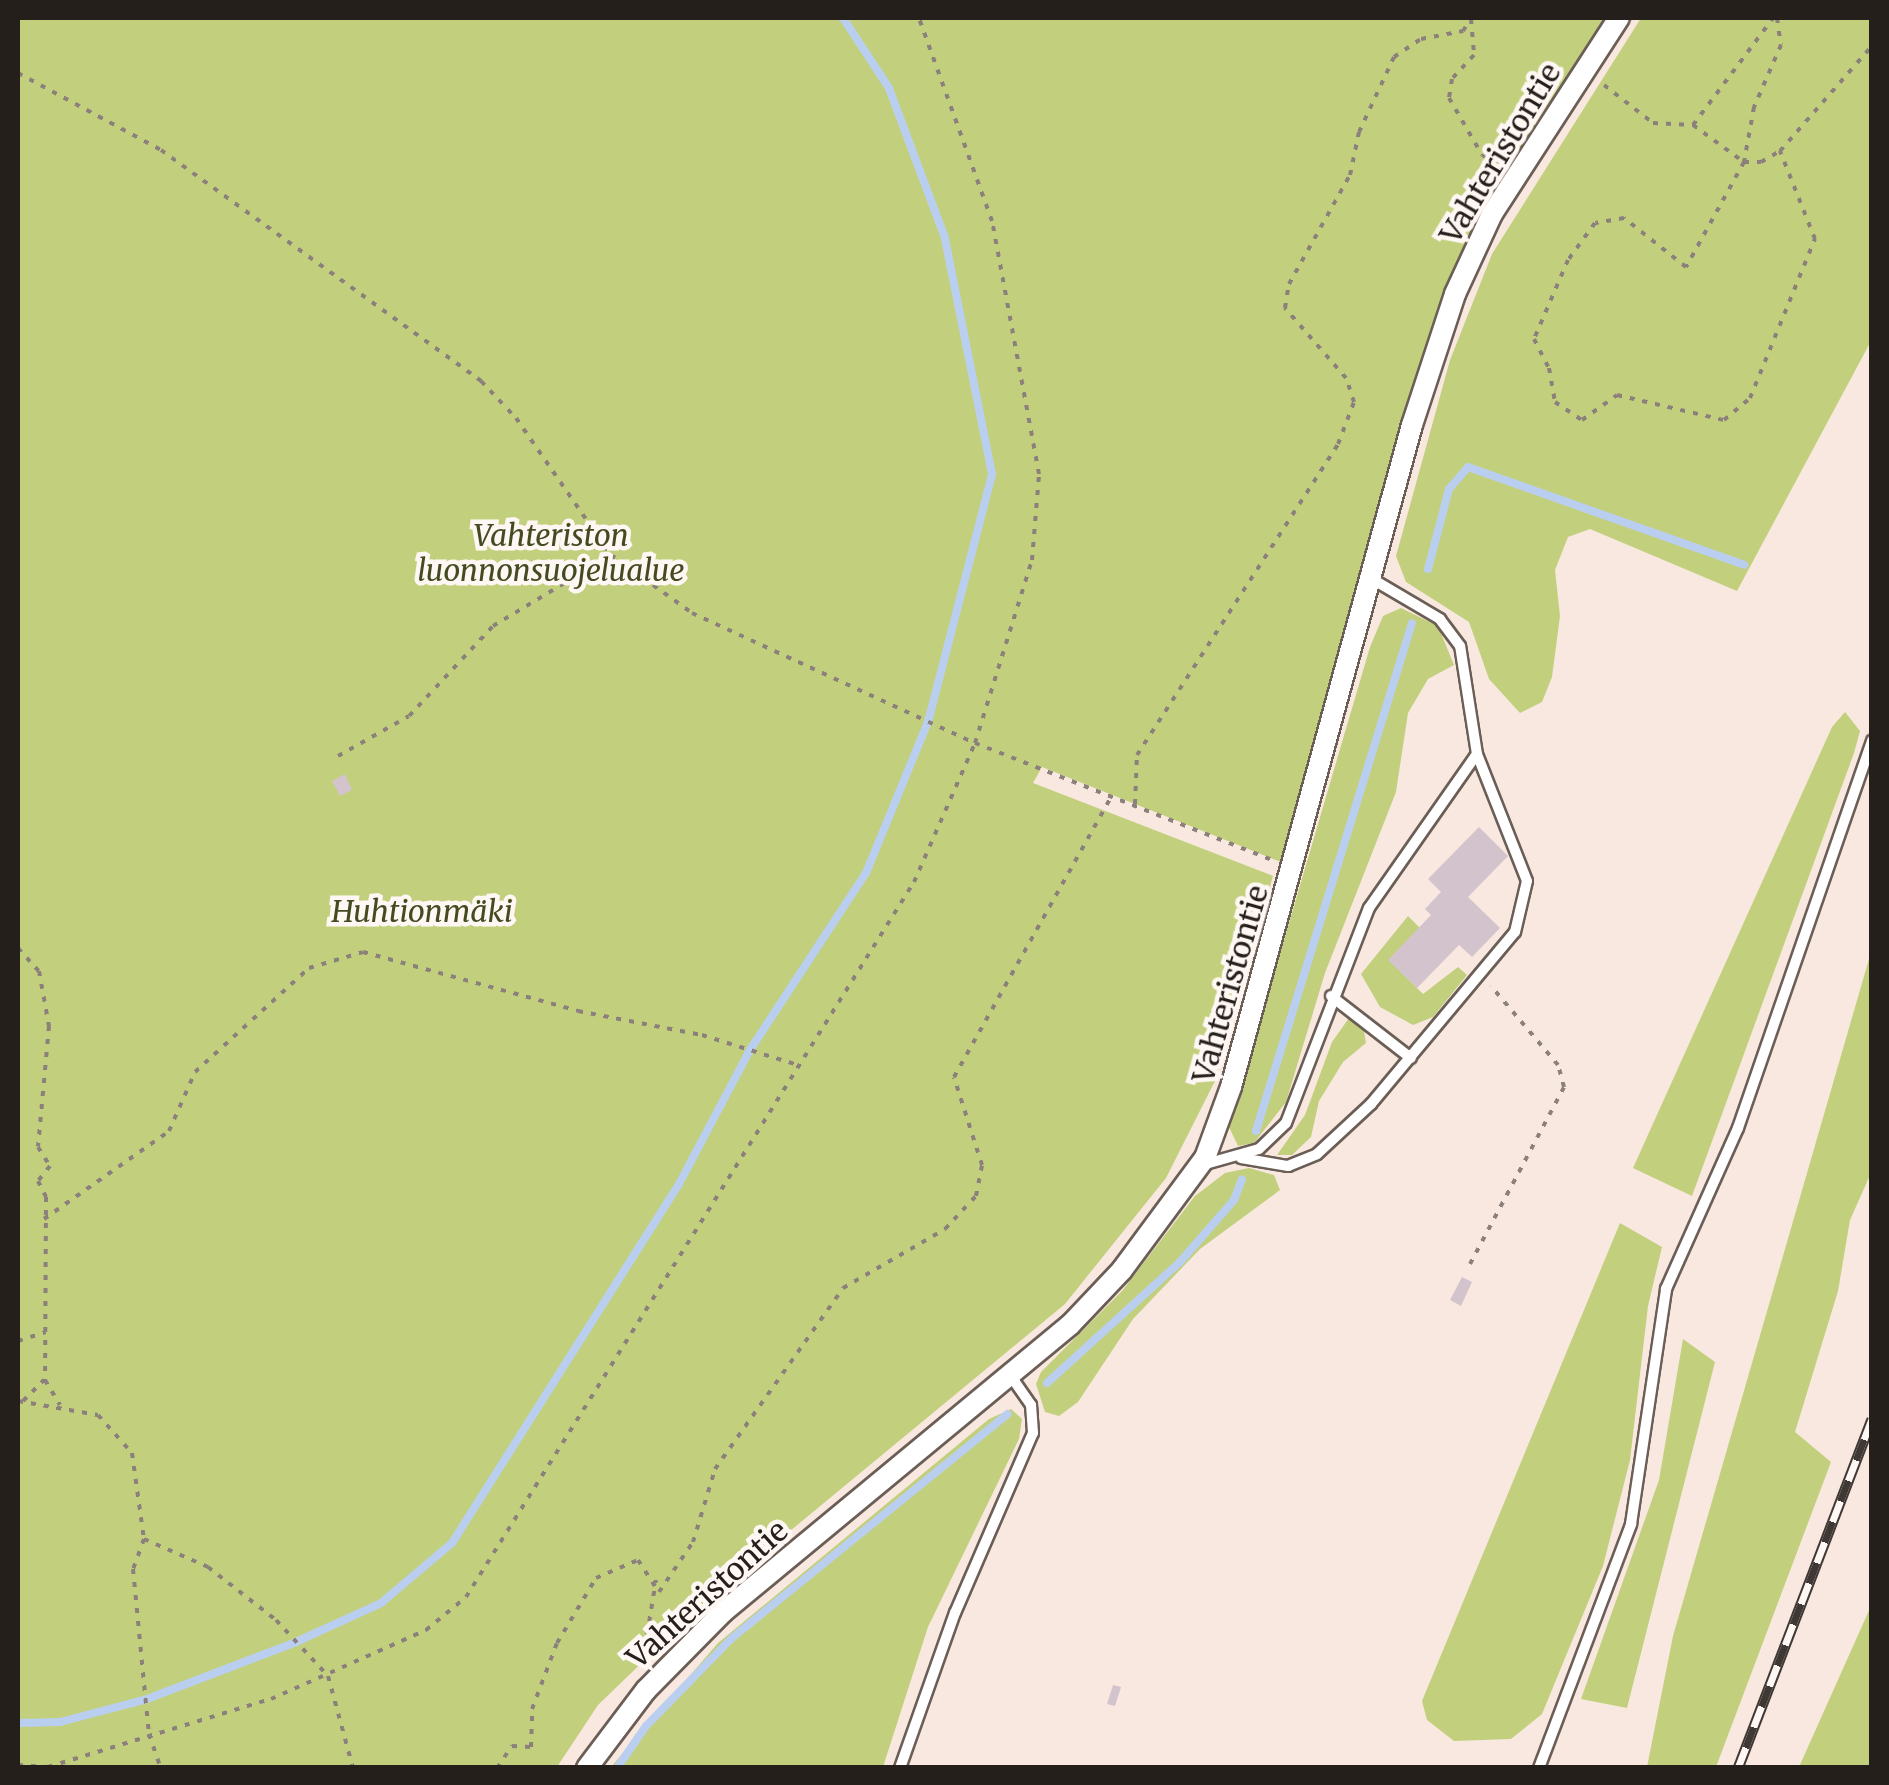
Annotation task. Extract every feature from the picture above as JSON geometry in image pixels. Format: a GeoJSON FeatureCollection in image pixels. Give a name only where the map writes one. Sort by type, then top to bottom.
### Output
{"type":"FeatureCollection","features":[{"type":"Feature","properties":{"kind":"street","name":"Vahteristontie"},"geometry":{"type":"LineString","coordinates":[[587,1768],[646,1690],[724,1612],[1012,1378],[1105,1291],[1201,1165],[1231,1088],[1455,294],[1477,242],[1619,18]]}},
{"type":"Feature","properties":{"kind":"lane"},"geometry":{"type":"LineString","coordinates":[[1240,1158],[1278,1166],[1304,1163],[1357,1118],[1515,932],[1528,892],[1524,865],[1477,754],[1460,646],[1440,619],[1372,579]]}},
{"type":"Feature","properties":{"kind":"lane"},"geometry":{"type":"LineString","coordinates":[[1539,1768],[1631,1524],[1666,1290],[1738,1128],[1872,740]]}},
{"type":"Feature","properties":{"kind":"lane"},"geometry":{"type":"LineString","coordinates":[[1201,1165],[1240,1158],[1266,1144],[1293,1111],[1331,996],[1389,871],[1477,754]]}},
{"type":"Feature","properties":{"kind":"lane"},"geometry":{"type":"LineString","coordinates":[[1331,996],[1411,1058]]}},
{"type":"Feature","properties":{"kind":"lane"},"geometry":{"type":"LineString","coordinates":[[900,1768],[955,1613],[1033,1434],[1031,1405],[1012,1378]]}},
{"type":"Feature","properties":{"kind":"path"},"geometry":{"type":"LineString","coordinates":[[18,1765],[48,1767],[328,1676],[426,1630],[466,1597],[698,1235],[798,1065],[914,882],[975,743],[1032,560],[1039,474],[992,221],[919,18]]}},
{"type":"Feature","properties":{"kind":"path"},"geometry":{"type":"LineString","coordinates":[[1471,18],[1474,54],[1452,79],[1449,98],[1482,155],[1519,173]]}},
{"type":"Feature","properties":{"kind":"path"},"geometry":{"type":"LineString","coordinates":[[1134,806],[1137,755],[1338,444],[1354,402],[1346,378],[1285,308],[1289,284],[1350,175],[1359,132],[1394,58],[1421,39],[1463,30],[1471,18]]}},
{"type":"Feature","properties":{"kind":"path"},"geometry":{"type":"LineString","coordinates":[[1694,126],[1775,18]]}},
{"type":"Feature","properties":{"kind":"path"},"geometry":{"type":"LineString","coordinates":[[1775,18],[1781,45],[1754,107],[1744,162],[1686,266],[1624,218],[1595,222],[1568,260],[1534,339],[1550,368],[1555,402],[1582,420],[1618,395],[1724,420],[1750,398],[1815,239],[1780,151]]}},
{"type":"Feature","properties":{"kind":"path"},"geometry":{"type":"LineString","coordinates":[[1744,162],[1780,151],[1872,46]]}},
{"type":"Feature","properties":{"kind":"path"},"geometry":{"type":"LineString","coordinates":[[1585,70],[1653,122],[1694,126],[1744,162]]}},
{"type":"Feature","properties":{"kind":"path"},"geometry":{"type":"LineString","coordinates":[[18,74],[161,150],[481,380],[516,418],[611,555],[708,620],[975,743],[1294,869]]}},
{"type":"Feature","properties":{"kind":"path"},"geometry":{"type":"LineString","coordinates":[[338,756],[409,716],[493,626],[611,555]]}},
{"type":"Feature","properties":{"kind":"path"},"geometry":{"type":"LineString","coordinates":[[496,1768],[512,1746],[531,1746],[532,1709],[557,1643],[596,1578],[638,1560],[658,1592],[693,1542],[715,1470],[843,1288],[945,1229],[976,1196],[982,1165],[954,1077],[1111,796]]}},
{"type":"Feature","properties":{"kind":"path"},"geometry":{"type":"LineString","coordinates":[[18,948],[39,971],[49,1026],[38,1146],[50,1166],[38,1181],[44,1219],[45,1380],[61,1407]]}},
{"type":"Feature","properties":{"kind":"path"},"geometry":{"type":"LineString","coordinates":[[44,1219],[170,1131],[195,1072],[309,968],[363,952],[578,1012],[702,1035],[798,1065]]}},
{"type":"Feature","properties":{"kind":"path"},"geometry":{"type":"LineString","coordinates":[[1470,1264],[1564,1087],[1558,1065],[1481,975]]}},
{"type":"Feature","properties":{"kind":"path"},"geometry":{"type":"LineString","coordinates":[[18,1341],[46,1332]]}},
{"type":"Feature","properties":{"kind":"path"},"geometry":{"type":"LineString","coordinates":[[20,1402],[45,1380]]}},
{"type":"Feature","properties":{"kind":"path"},"geometry":{"type":"LineString","coordinates":[[20,1402],[98,1415],[132,1453],[144,1539],[132,1569],[149,1734],[160,1768]]}},
{"type":"Feature","properties":{"kind":"path"},"geometry":{"type":"LineString","coordinates":[[144,1539],[208,1566],[276,1620],[328,1676],[352,1768]]}},
{"type":"Feature","properties":{"kind":"path"},"geometry":{"type":"LineString","coordinates":[[643,1664],[656,1584]]}},
{"type":"Feature","properties":{"kind":"green space","name":"Vahteriston luonnonsuojelualue"},"geometry":{"type":"Polygon","coordinates":[[[18,18],[1610,18],[1473,228],[1436,317],[1286,864],[1042,767],[1033,783],[1273,876],[1215,1081],[1166,1178],[1065,1304],[710,1597],[598,1705],[557,1767],[18,1767],[18,18]]]}},
{"type":"Feature","properties":{"kind":"green space"},"geometry":{"type":"Polygon","coordinates":[[[1641,18],[1871,18],[1871,341],[1737,591],[1590,529],[1568,537],[1555,570],[1560,616],[1552,677],[1542,702],[1520,713],[1489,679],[1469,622],[1406,582],[1396,556],[1450,360],[1492,254],[1641,18]]]}},
{"type":"Feature","properties":{"kind":"green space"},"geometry":{"type":"Polygon","coordinates":[[[1401,608],[1438,626],[1454,665],[1428,679],[1408,713],[1396,792],[1325,973],[1286,1102],[1254,1143],[1238,1146],[1229,1127],[1370,647],[1383,616],[1401,608]]]}},
{"type":"Feature","properties":{"kind":"green space"},"geometry":{"type":"Polygon","coordinates":[[[1845,712],[1860,731],[1854,753],[1692,1196],[1633,1168],[1832,727],[1845,712]]]}},
{"type":"Feature","properties":{"kind":"green space"},"geometry":{"type":"Polygon","coordinates":[[[1408,916],[1420,928],[1389,960],[1423,994],[1458,967],[1467,975],[1433,1017],[1413,1025],[1380,1007],[1361,974],[1408,916]]]}},
{"type":"Feature","properties":{"kind":"green space"},"geometry":{"type":"Polygon","coordinates":[[[1871,952],[1871,1173],[1850,1220],[1838,1291],[1795,1432],[1831,1462],[1716,1767],[1647,1767],[1673,1636],[1871,952]]]}},
{"type":"Feature","properties":{"kind":"green space"},"geometry":{"type":"Polygon","coordinates":[[[1349,1018],[1363,1025],[1366,1043],[1343,1062],[1319,1101],[1311,1137],[1292,1155],[1277,1155],[1305,1115],[1332,1042],[1349,1018]]]}},
{"type":"Feature","properties":{"kind":"green space"},"geometry":{"type":"Polygon","coordinates":[[[1249,1168],[1274,1175],[1280,1190],[1200,1249],[1133,1319],[1078,1402],[1059,1416],[1045,1412],[1036,1384],[1041,1372],[1122,1291],[1195,1196],[1225,1173],[1249,1168]]]}},
{"type":"Feature","properties":{"kind":"green space"},"geometry":{"type":"Polygon","coordinates":[[[1620,1223],[1662,1247],[1648,1306],[1630,1460],[1603,1566],[1542,1714],[1511,1739],[1454,1741],[1427,1720],[1422,1701],[1620,1223]]]}},
{"type":"Feature","properties":{"kind":"green space"},"geometry":{"type":"Polygon","coordinates":[[[1683,1339],[1715,1362],[1627,1708],[1581,1699],[1659,1480],[1683,1339]]]}},
{"type":"Feature","properties":{"kind":"green space"},"geometry":{"type":"Polygon","coordinates":[[[1011,1409],[1022,1419],[1019,1439],[928,1627],[883,1767],[611,1767],[718,1643],[989,1419],[1011,1409]]]}},
{"type":"Feature","properties":{"kind":"green space"},"geometry":{"type":"Polygon","coordinates":[[[1871,1606],[1871,1767],[1799,1767],[1871,1606]]]}},
{"type":"Feature","properties":{"kind":"building"},"geometry":{"type":"Polygon","coordinates":[[[345,774],[352,790],[340,796],[332,781],[345,774]]]}},
{"type":"Feature","properties":{"kind":"building"},"geometry":{"type":"Polygon","coordinates":[[[1479,827],[1508,856],[1468,897],[1500,928],[1472,957],[1459,945],[1417,988],[1388,960],[1431,915],[1425,909],[1441,892],[1428,879],[1479,827]]]}},
{"type":"Feature","properties":{"kind":"building"},"geometry":{"type":"Polygon","coordinates":[[[1462,1277],[1472,1282],[1461,1306],[1450,1300],[1462,1277]]]}},
{"type":"Feature","properties":{"kind":"building"},"geometry":{"type":"Polygon","coordinates":[[[1113,1685],[1121,1687],[1115,1706],[1107,1704],[1113,1685]]]}},
{"type":"Feature","properties":{"kind":"waterway"},"geometry":{"type":"LineString","coordinates":[[18,1723],[60,1722],[147,1699],[296,1642],[381,1603],[452,1543],[679,1184],[750,1050],[866,873],[928,722],[992,474],[945,238],[889,88],[843,18]]}},
{"type":"Feature","properties":{"kind":"waterway"},"geometry":{"type":"LineString","coordinates":[[1428,569],[1449,489],[1468,467],[1744,565]]}},
{"type":"Feature","properties":{"kind":"waterway"},"geometry":{"type":"LineString","coordinates":[[1256,1131],[1412,623]]}},
{"type":"Feature","properties":{"kind":"waterway"},"geometry":{"type":"LineString","coordinates":[[1047,1383],[1180,1262],[1234,1200],[1242,1179]]}},
{"type":"Feature","properties":{"kind":"waterway"},"geometry":{"type":"LineString","coordinates":[[617,1768],[646,1726],[732,1638],[1008,1414]]}},
{"type":"Feature","properties":{"kind":"railway"},"geometry":{"type":"LineString","coordinates":[[1738,1768],[1872,1419]]}},
{"type":"Feature","properties":{"kind":"park label","name":"Huhtionmäki"},"geometry":{"type":"Point","coordinates":[422,911]}}]}
